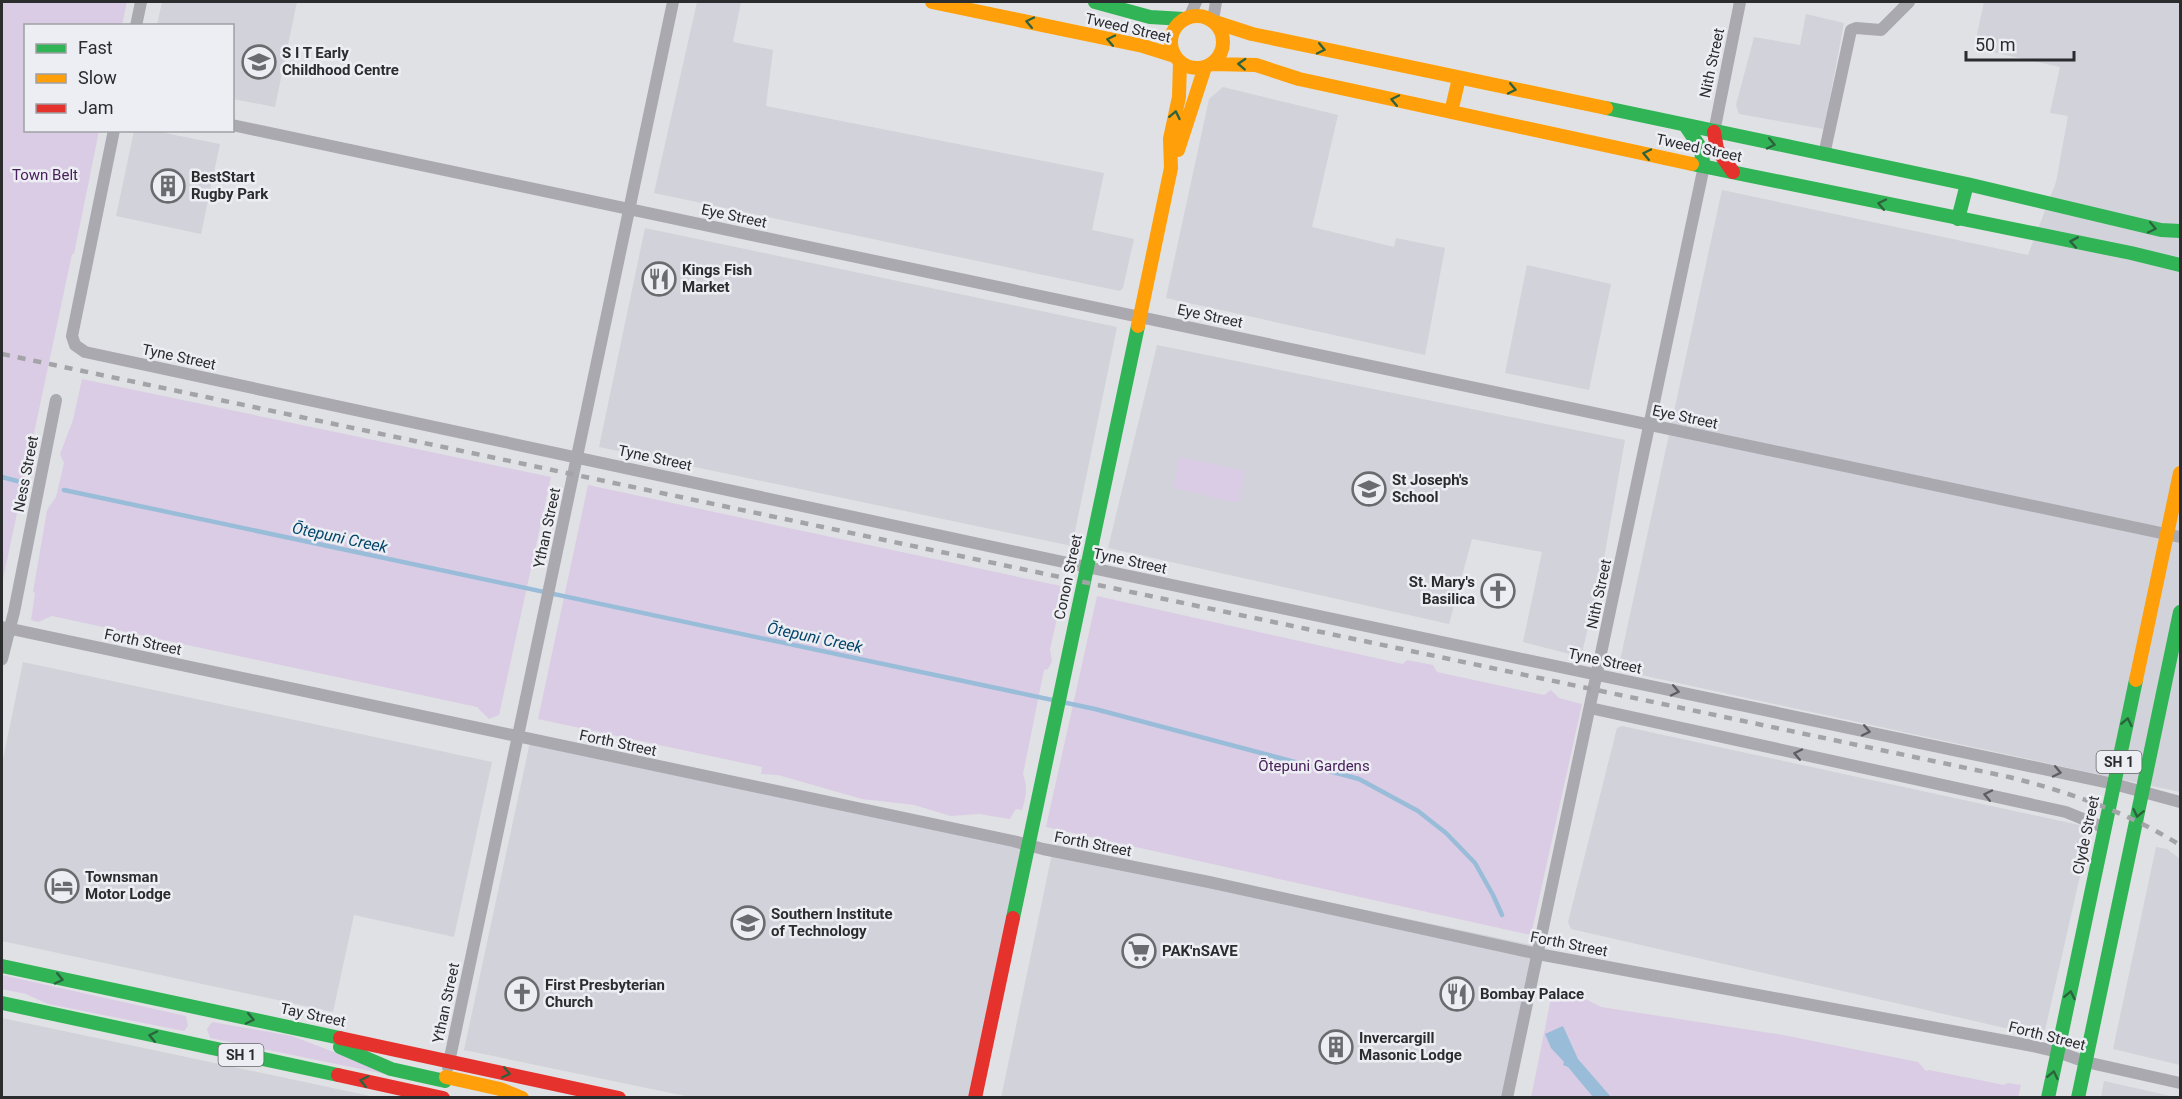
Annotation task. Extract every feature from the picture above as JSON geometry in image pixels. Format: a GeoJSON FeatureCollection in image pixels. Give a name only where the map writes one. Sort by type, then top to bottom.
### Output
{"type":"FeatureCollection","features":[{"type":"Feature","properties":{"kind":"main road","name":"Tweed Street"},"geometry":{"type":"LineString","coordinates":[[932,2],[1143,46],[1178,59]]}},
{"type":"Feature","properties":{"kind":"main road","name":"Tweed Street"},"geometry":{"type":"LineString","coordinates":[[1095,2],[1150,17],[1187,18]]}},
{"type":"Feature","properties":{"kind":"main road"},"geometry":{"type":"LineString","coordinates":[[1171,168],[1208,66],[1222,52],[1224,44],[1220,28],[1214,21],[1202,16],[1187,18]]}},
{"type":"Feature","properties":{"kind":"main road","name":"Conon Street"},"geometry":{"type":"LineString","coordinates":[[975,1098],[1171,168],[1170,139],[1179,97],[1178,59],[1171,43],[1179,23],[1187,18]]}},
{"type":"Feature","properties":{"kind":"main road","name":"Tweed Street"},"geometry":{"type":"LineString","coordinates":[[1214,21],[1258,35],[1967,184],[2123,222],[2161,230],[2181,231]]}},
{"type":"Feature","properties":{"kind":"main road"},"geometry":{"type":"LineString","coordinates":[[1178,59],[1192,68],[1208,66]]}},
{"type":"Feature","properties":{"kind":"main road","name":"Tweed Street"},"geometry":{"type":"LineString","coordinates":[[1208,66],[1256,65],[1299,80],[1958,219],[2139,254],[2181,265]]}},
{"type":"Feature","properties":{"kind":"main road"},"geometry":{"type":"LineString","coordinates":[[1451,112],[1459,78]]}},
{"type":"Feature","properties":{"kind":"main road"},"geometry":{"type":"LineString","coordinates":[[1685,126],[1700,147],[1704,166]]}},
{"type":"Feature","properties":{"kind":"main road"},"geometry":{"type":"LineString","coordinates":[[1714,132],[1714,147],[1733,172]]}},
{"type":"Feature","properties":{"kind":"main road"},"geometry":{"type":"LineString","coordinates":[[1958,219],[1967,184]]}},
{"type":"Feature","properties":{"kind":"main road","name":"Clyde Street"},"geometry":{"type":"LineString","coordinates":[[2048,1098],[2114,784],[2174,536],[2181,473]]}},
{"type":"Feature","properties":{"kind":"main road","name":"SH 1"},"geometry":{"type":"LineString","coordinates":[[2078,1098],[2181,612]]}},
{"type":"Feature","properties":{"kind":"main road","name":"Tay Street"},"geometry":{"type":"LineString","coordinates":[[2,966],[199,1018],[286,1027],[619,1098]]}},
{"type":"Feature","properties":{"kind":"main road","name":"SH 1"},"geometry":{"type":"LineString","coordinates":[[2,1004],[442,1097]]}},
{"type":"Feature","properties":{"kind":"main road"},"geometry":{"type":"LineString","coordinates":[[193,1044],[199,1018]]}},
{"type":"Feature","properties":{"kind":"main road"},"geometry":{"type":"LineString","coordinates":[[286,1027],[391,1069],[500,1089],[522,1098]]}},
{"type":"Feature","properties":{"kind":"street"},"geometry":{"type":"LineString","coordinates":[[136,24],[141,2]]}},
{"type":"Feature","properties":{"kind":"street","name":"Ythan Street"},"geometry":{"type":"LineString","coordinates":[[442,1097],[673,2]]}},
{"type":"Feature","properties":{"kind":"street"},"geometry":{"type":"LineString","coordinates":[[1187,18],[1196,2]]}},
{"type":"Feature","properties":{"kind":"street"},"geometry":{"type":"LineString","coordinates":[[1214,21],[1216,2]]}},
{"type":"Feature","properties":{"kind":"street","name":"Nith Street"},"geometry":{"type":"LineString","coordinates":[[1714,132],[1740,2]]}},
{"type":"Feature","properties":{"kind":"street"},"geometry":{"type":"LineString","coordinates":[[1824,155],[1851,30],[1856,28],[1881,30],[1909,2]]}},
{"type":"Feature","properties":{"kind":"street","name":"Eye Street"},"geometry":{"type":"LineString","coordinates":[[234,125],[2174,536]]}},
{"type":"Feature","properties":{"kind":"street","name":"Tyne Street"},"geometry":{"type":"LineString","coordinates":[[114,132],[73,323],[72,336],[75,345],[89,353],[2114,784],[2157,797],[2181,801]]}},
{"type":"Feature","properties":{"kind":"street","name":"Nith Street"},"geometry":{"type":"LineString","coordinates":[[1507,1098],[1704,166]]}},
{"type":"Feature","properties":{"kind":"street","name":"Ness Street"},"geometry":{"type":"LineString","coordinates":[[2,659],[5,628],[14,612],[56,400]]}},
{"type":"Feature","properties":{"kind":"street","name":"Forth Street"},"geometry":{"type":"LineString","coordinates":[[5,628],[1209,882],[1538,954],[2058,1052],[2086,1062],[2181,1083]]}},
{"type":"Feature","properties":{"kind":"street"},"geometry":{"type":"LineString","coordinates":[[1590,708],[2066,812],[2105,828]]}},
{"type":"Feature","properties":{"kind":"shaded area","name":"S I T Early Childhood Centre"},"geometry":{"type":"Polygon","coordinates":[[[162,2],[297,2],[275,107],[234,99],[234,24],[157,24],[162,2]]]}},
{"type":"Feature","properties":{"kind":"shaded area"},"geometry":{"type":"Polygon","coordinates":[[[697,2],[741,2],[733,42],[773,50],[766,106],[1104,173],[1092,230],[1134,239],[1123,288],[1120,291],[654,193],[697,2]]]}},
{"type":"Feature","properties":{"kind":"shaded area"},"geometry":{"type":"Polygon","coordinates":[[[1984,2],[2180,2],[2180,792],[1618,670],[1722,190],[2028,255],[2056,182],[2068,116],[2050,113],[2060,67],[1974,48],[1984,2]]]}},
{"type":"Feature","properties":{"kind":"shaded area"},"geometry":{"type":"Polygon","coordinates":[[[1806,14],[1844,23],[1824,129],[1739,114],[1736,105],[1754,37],[1800,45],[1806,14]]]}},
{"type":"Feature","properties":{"kind":"shaded area"},"geometry":{"type":"Polygon","coordinates":[[[1223,87],[1338,115],[1312,227],[1394,247],[1396,238],[1445,248],[1425,355],[1166,298],[1209,99],[1223,87]]]}},
{"type":"Feature","properties":{"kind":"shaded area"},"geometry":{"type":"Polygon","coordinates":[[[134,132],[160,132],[220,144],[201,234],[116,216],[134,132]]]}},
{"type":"Feature","properties":{"kind":"shaded area"},"geometry":{"type":"Polygon","coordinates":[[[645,228],[1117,327],[1072,546],[599,447],[645,228]]]}},
{"type":"Feature","properties":{"kind":"shaded area"},"geometry":{"type":"Polygon","coordinates":[[[1527,265],[1611,284],[1589,390],[1505,373],[1527,265]]]}},
{"type":"Feature","properties":{"kind":"shaded area","name":"St Joseph's School"},"geometry":{"type":"Polygon","coordinates":[[[1157,345],[1625,440],[1603,564],[1581,657],[1523,642],[1542,552],[1472,539],[1449,624],[1108,548],[1157,345]]]}},
{"type":"Feature","properties":{"kind":"shaded area"},"geometry":{"type":"Polygon","coordinates":[[[23,662],[492,762],[454,937],[354,915],[333,1012],[2,941],[2,764],[23,662]]]}},
{"type":"Feature","properties":{"kind":"shaded area"},"geometry":{"type":"Polygon","coordinates":[[[1622,726],[2084,826],[2090,832],[2045,1030],[2027,1033],[1571,929],[1568,922],[1617,728],[1622,726]]]}},
{"type":"Feature","properties":{"kind":"shaded area","name":"Southern Institute of Technology"},"geometry":{"type":"Polygon","coordinates":[[[530,742],[1022,847],[968,1097],[690,1097],[464,1050],[530,742]]]}},
{"type":"Feature","properties":{"kind":"shaded area"},"geometry":{"type":"Polygon","coordinates":[[[1054,844],[1541,947],[1510,1097],[1001,1098],[1054,844]]]}},
{"type":"Feature","properties":{"kind":"shaded area"},"geometry":{"type":"Polygon","coordinates":[[[2156,847],[2167,849],[2180,859],[2180,1065],[2113,1049],[2156,847]]]}},
{"type":"Feature","properties":{"kind":"shaded area"},"geometry":{"type":"Polygon","coordinates":[[[2,1018],[375,1097],[2,1097],[2,1018]]]}},
{"type":"Feature","properties":{"kind":"shaded area"},"geometry":{"type":"Polygon","coordinates":[[[2104,1081],[2175,1097],[2101,1097],[2104,1081]]]}},
{"type":"Feature","properties":{"kind":"green space","name":"Town Belt"},"geometry":{"type":"Polygon","coordinates":[[[2,2],[127,2],[122,24],[24,24],[24,132],[99,132],[2,584],[2,2]]]}},
{"type":"Feature","properties":{"kind":"green space"},"geometry":{"type":"Polygon","coordinates":[[[82,379],[551,477],[499,715],[489,719],[477,707],[52,616],[38,622],[31,620],[35,593],[33,592],[47,510],[56,497],[64,463],[60,454],[73,420],[82,379]]]}},
{"type":"Feature","properties":{"kind":"green space"},"geometry":{"type":"Polygon","coordinates":[[[1180,457],[1245,471],[1238,503],[1173,488],[1180,457]]]}},
{"type":"Feature","properties":{"kind":"green space"},"geometry":{"type":"Polygon","coordinates":[[[588,485],[1061,586],[1056,608],[1059,610],[1050,649],[1052,661],[1048,669],[1044,670],[1023,774],[1026,792],[1022,810],[1016,809],[1010,819],[979,814],[951,816],[914,805],[862,799],[778,775],[761,774],[762,767],[538,719],[588,485]]]}},
{"type":"Feature","properties":{"kind":"green space","name":"Ōtepuni Gardens"},"geometry":{"type":"Polygon","coordinates":[[[1097,596],[1403,664],[1407,660],[1433,665],[1437,672],[1544,695],[1551,690],[1559,698],[1582,704],[1531,935],[1046,827],[1097,596]]]}},
{"type":"Feature","properties":{"kind":"green space"},"geometry":{"type":"Polygon","coordinates":[[[2,975],[186,1016],[188,1026],[184,1031],[48,1004],[26,994],[2,989],[2,975]]]}},
{"type":"Feature","properties":{"kind":"green space"},"geometry":{"type":"Polygon","coordinates":[[[1553,988],[1568,990],[1601,1007],[1783,1035],[1918,1062],[1926,1071],[2004,1085],[2008,1083],[2021,1085],[2018,1098],[1531,1098],[1553,988]]]}},
{"type":"Feature","properties":{"kind":"green space"},"geometry":{"type":"Polygon","coordinates":[[[212,1022],[292,1036],[399,1077],[210,1038],[207,1029],[212,1022]]]}},
{"type":"Feature","properties":{"kind":"water"},"geometry":{"type":"Polygon","coordinates":[[[1563,1026],[1578,1059],[1611,1097],[1593,1097],[1568,1067],[1563,1065],[1564,1062],[1551,1048],[1545,1034],[1563,1026]]]}},
{"type":"Feature","properties":{"kind":"waterway","name":"Ōtepuni Creek"},"geometry":{"type":"LineString","coordinates":[[2,477],[17,481]]}},
{"type":"Feature","properties":{"kind":"waterway","name":"Ōtepuni Creek"},"geometry":{"type":"LineString","coordinates":[[64,490],[1095,709],[1359,779],[1418,811],[1446,833],[1475,863],[1502,915]]}},
{"type":"Feature","properties":{"kind":"railway"},"geometry":{"type":"LineString","coordinates":[[2,354],[2009,777],[2097,804],[2160,833],[2180,845]]}},
{"type":"Feature","properties":{"kind":"traffic: fast"},"geometry":{"type":"LineString","coordinates":[[1095,2],[1150,17],[1184,19]]}},
{"type":"Feature","properties":{"kind":"traffic: fast"},"geometry":{"type":"LineString","coordinates":[[1606,108],[1967,184],[2161,230],[2180,231]]}},
{"type":"Feature","properties":{"kind":"traffic: fast"},"geometry":{"type":"LineString","coordinates":[[1685,125],[1700,147],[1704,166]]}},
{"type":"Feature","properties":{"kind":"traffic: fast"},"geometry":{"type":"LineString","coordinates":[[1692,164],[2131,253],[2180,265]]}},
{"type":"Feature","properties":{"kind":"traffic: fast"},"geometry":{"type":"LineString","coordinates":[[1958,219],[1967,184]]}},
{"type":"Feature","properties":{"kind":"traffic: fast"},"geometry":{"type":"LineString","coordinates":[[1013,918],[1138,326]]}},
{"type":"Feature","properties":{"kind":"traffic: fast"},"geometry":{"type":"LineString","coordinates":[[2078,1098],[2180,612]]}},
{"type":"Feature","properties":{"kind":"traffic: fast"},"geometry":{"type":"LineString","coordinates":[[2048,1098],[2136,680]]}},
{"type":"Feature","properties":{"kind":"traffic: fast"},"geometry":{"type":"LineString","coordinates":[[2,966],[340,1038]]}},
{"type":"Feature","properties":{"kind":"traffic: fast"},"geometry":{"type":"LineString","coordinates":[[2,1003],[338,1075]]}},
{"type":"Feature","properties":{"kind":"traffic: fast"},"geometry":{"type":"LineString","coordinates":[[340,1047],[391,1069],[445,1081]]}},
{"type":"Feature","properties":{"kind":"traffic: slow"},"geometry":{"type":"LineString","coordinates":[[932,2],[1143,46],[1175,56]]}},
{"type":"Feature","properties":{"kind":"traffic: slow"},"geometry":{"type":"LineString","coordinates":[[1192,16],[1202,16],[1216,23],[1223,42],[1216,61],[1202,68],[1192,68],[1182,64],[1175,57],[1171,47],[1171,37],[1175,27],[1182,20],[1192,16]]}},
{"type":"Feature","properties":{"kind":"traffic: slow"},"geometry":{"type":"LineString","coordinates":[[1215,22],[1252,34],[1606,108]]}},
{"type":"Feature","properties":{"kind":"traffic: slow"},"geometry":{"type":"LineString","coordinates":[[1138,326],[1171,168],[1170,139],[1179,97],[1180,62]]}},
{"type":"Feature","properties":{"kind":"traffic: slow"},"geometry":{"type":"LineString","coordinates":[[1212,64],[1256,65],[1299,79],[1692,164]]}},
{"type":"Feature","properties":{"kind":"traffic: slow"},"geometry":{"type":"LineString","coordinates":[[1178,150],[1205,67]]}},
{"type":"Feature","properties":{"kind":"traffic: slow"},"geometry":{"type":"LineString","coordinates":[[1451,112],[1459,78]]}},
{"type":"Feature","properties":{"kind":"traffic: slow"},"geometry":{"type":"LineString","coordinates":[[2136,680],[2180,473]]}},
{"type":"Feature","properties":{"kind":"traffic: slow"},"geometry":{"type":"LineString","coordinates":[[446,1077],[500,1089],[522,1098]]}},
{"type":"Feature","properties":{"kind":"traffic: jam"},"geometry":{"type":"LineString","coordinates":[[1714,132],[1717,149],[1733,172]]}},
{"type":"Feature","properties":{"kind":"traffic: jam"},"geometry":{"type":"LineString","coordinates":[[975,1098],[1013,918]]}},
{"type":"Feature","properties":{"kind":"traffic: jam"},"geometry":{"type":"LineString","coordinates":[[340,1038],[619,1098]]}},
{"type":"Feature","properties":{"kind":"traffic: jam"},"geometry":{"type":"LineString","coordinates":[[338,1075],[443,1098]]}},
{"type":"Feature","properties":{"kind":"place","name":"S I T Early Childhood Centre"},"geometry":{"type":"Point","coordinates":[259,62]}},
{"type":"Feature","properties":{"kind":"place","name":"BestStart Rugby Park"},"geometry":{"type":"Point","coordinates":[168,186]}},
{"type":"Feature","properties":{"kind":"place","name":"Kings Fish Market"},"geometry":{"type":"Point","coordinates":[659,279]}},
{"type":"Feature","properties":{"kind":"place","name":"St Joseph's School"},"geometry":{"type":"Point","coordinates":[1369,489]}},
{"type":"Feature","properties":{"kind":"place","name":"St. Mary's Basilica"},"geometry":{"type":"Point","coordinates":[1498,591]}},
{"type":"Feature","properties":{"kind":"place","name":"Townsman Motor Lodge"},"geometry":{"type":"Point","coordinates":[62,886]}},
{"type":"Feature","properties":{"kind":"place","name":"Southern Institute of Technology"},"geometry":{"type":"Point","coordinates":[748,923]}},
{"type":"Feature","properties":{"kind":"place","name":"PAK'nSAVE"},"geometry":{"type":"Point","coordinates":[1139,951]}},
{"type":"Feature","properties":{"kind":"place","name":"First Presbyterian Church"},"geometry":{"type":"Point","coordinates":[522,994]}},
{"type":"Feature","properties":{"kind":"place","name":"Bombay Palace"},"geometry":{"type":"Point","coordinates":[1457,994]}},
{"type":"Feature","properties":{"kind":"place","name":"Invercargill Masonic Lodge"},"geometry":{"type":"Point","coordinates":[1336,1047]}}]}
